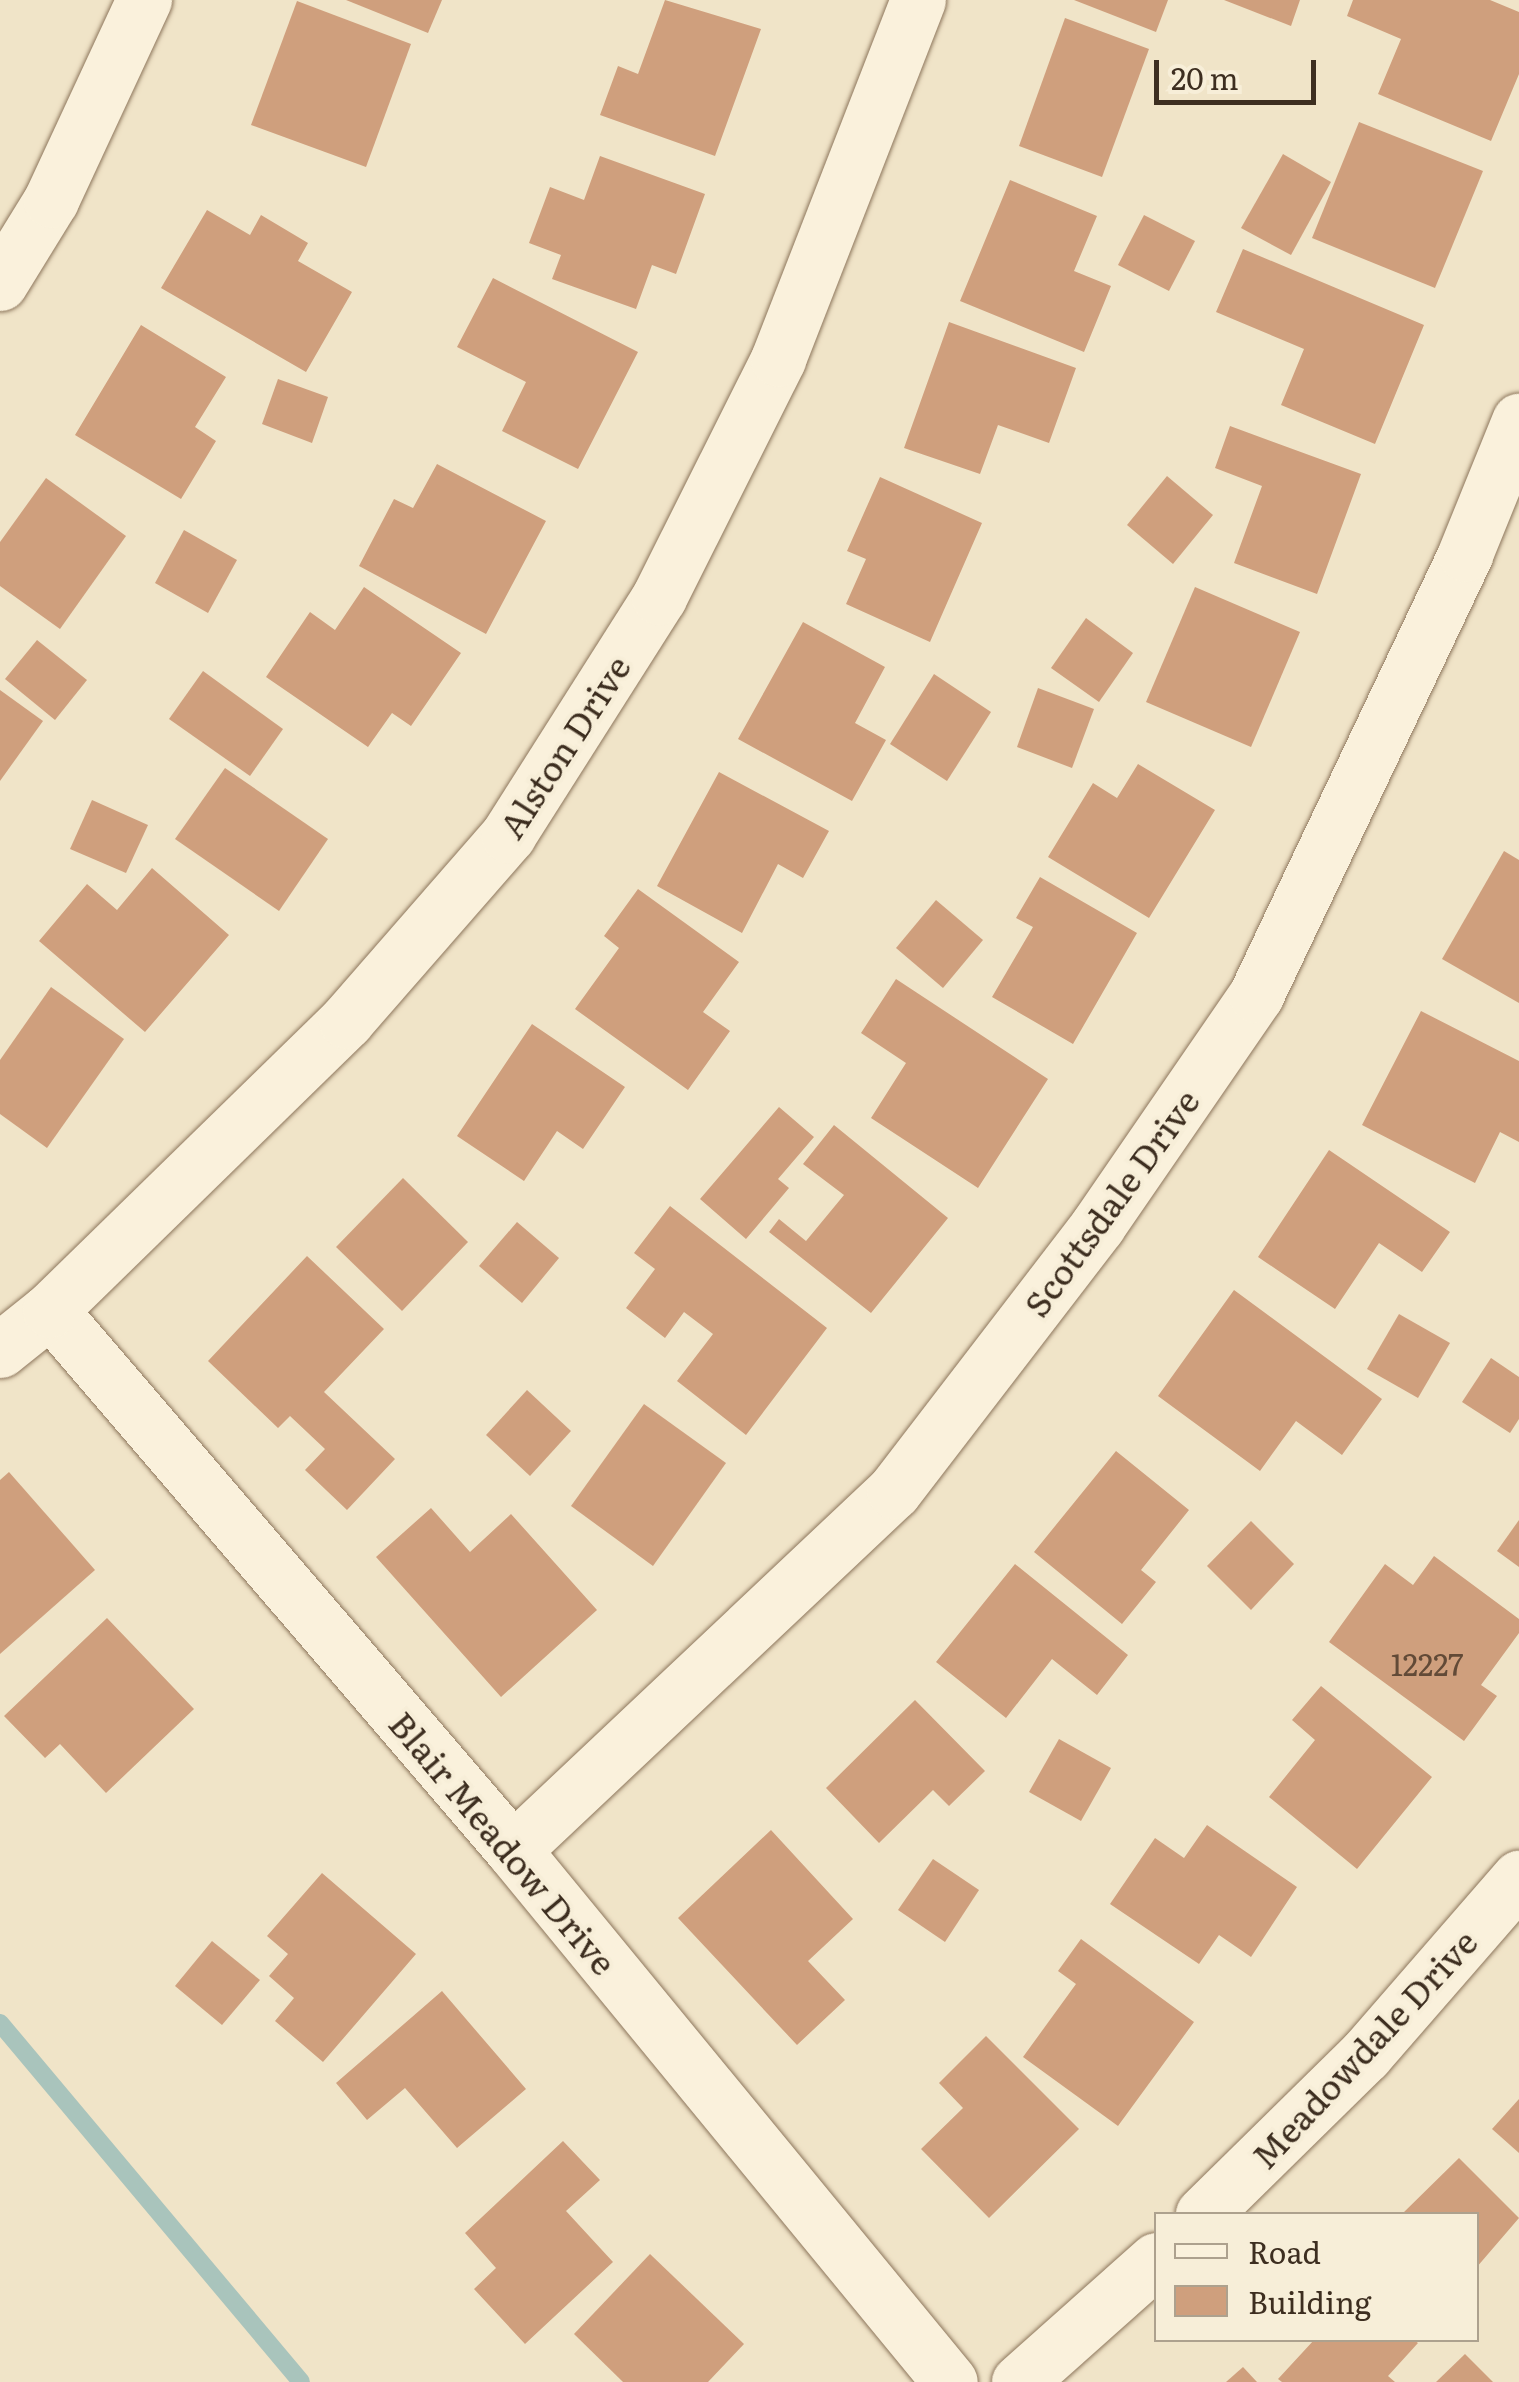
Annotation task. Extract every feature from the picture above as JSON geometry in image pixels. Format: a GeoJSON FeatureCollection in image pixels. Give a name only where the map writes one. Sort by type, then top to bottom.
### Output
{"type":"FeatureCollection","features":[{"type":"Feature","properties":{"kind":"street"},"geometry":{"type":"LineString","coordinates":[[0,283],[50,200],[144,0]]}},
{"type":"Feature","properties":{"kind":"street","name":"Alston Drive"},"geometry":{"type":"LineString","coordinates":[[0,1350],[50,1310],[346,1022],[508,835],[658,597],[778,358],[918,0]]}},
{"type":"Feature","properties":{"kind":"street","name":"Scottsdale Drive"},"geometry":{"type":"LineString","coordinates":[[513,1850],[894,1491],[1098,1224],[1256,995],[1464,554],[1519,422]]}},
{"type":"Feature","properties":{"kind":"street","name":"Blair Meadow Drive"},"geometry":{"type":"LineString","coordinates":[[50,1310],[513,1850],[950,2382]]}},
{"type":"Feature","properties":{"kind":"street","name":"Meadowdale Drive"},"geometry":{"type":"LineString","coordinates":[[1205,2212],[1364,2054],[1519,1878]]}},
{"type":"Feature","properties":{"kind":"street"},"geometry":{"type":"LineString","coordinates":[[1019,2382],[1154,2262]]}},
{"type":"Feature","properties":{"kind":"building"},"geometry":{"type":"Polygon","coordinates":[[[346,0],[442,0],[428,33],[346,0]]]}},
{"type":"Feature","properties":{"kind":"building"},"geometry":{"type":"Polygon","coordinates":[[[665,0],[761,29],[715,156],[600,115],[618,66],[638,74],[665,0]]]}},
{"type":"Feature","properties":{"kind":"building"},"geometry":{"type":"Polygon","coordinates":[[[1074,0],[1168,0],[1156,32],[1074,0]]]}},
{"type":"Feature","properties":{"kind":"building"},"geometry":{"type":"Polygon","coordinates":[[[1224,0],[1300,0],[1291,26],[1224,0]]]}},
{"type":"Feature","properties":{"kind":"building"},"geometry":{"type":"Polygon","coordinates":[[[1353,0],[1490,0],[1519,12],[1519,74],[1491,141],[1378,94],[1401,39],[1347,16],[1353,0]]]}},
{"type":"Feature","properties":{"kind":"building"},"geometry":{"type":"Polygon","coordinates":[[[297,1],[411,44],[366,167],[251,125],[297,1]]]}},
{"type":"Feature","properties":{"kind":"building"},"geometry":{"type":"Polygon","coordinates":[[[1065,18],[1149,49],[1102,177],[1019,146],[1065,18]]]}},
{"type":"Feature","properties":{"kind":"building"},"geometry":{"type":"Polygon","coordinates":[[[1359,122],[1483,171],[1435,288],[1312,238],[1359,122]]]}},
{"type":"Feature","properties":{"kind":"building"},"geometry":{"type":"Polygon","coordinates":[[[1283,154],[1331,182],[1291,255],[1241,228],[1283,154]]]}},
{"type":"Feature","properties":{"kind":"building"},"geometry":{"type":"Polygon","coordinates":[[[600,156],[705,194],[676,274],[652,265],[636,309],[552,279],[561,255],[529,243],[550,187],[584,200],[600,156]]]}},
{"type":"Feature","properties":{"kind":"building"},"geometry":{"type":"Polygon","coordinates":[[[1010,180],[1097,216],[1074,271],[1111,286],[1084,352],[960,301],[1010,180]]]}},
{"type":"Feature","properties":{"kind":"building"},"geometry":{"type":"Polygon","coordinates":[[[207,210],[250,235],[261,215],[308,243],[298,261],[352,292],[306,372],[161,288],[207,210]]]}},
{"type":"Feature","properties":{"kind":"building"},"geometry":{"type":"Polygon","coordinates":[[[1144,215],[1195,241],[1169,291],[1118,265],[1144,215]]]}},
{"type":"Feature","properties":{"kind":"building"},"geometry":{"type":"Polygon","coordinates":[[[1243,249],[1424,325],[1375,444],[1281,405],[1304,349],[1216,312],[1243,249]]]}},
{"type":"Feature","properties":{"kind":"building"},"geometry":{"type":"Polygon","coordinates":[[[493,278],[638,352],[578,469],[502,431],[526,382],[457,347],[493,278]]]}},
{"type":"Feature","properties":{"kind":"building"},"geometry":{"type":"Polygon","coordinates":[[[949,322],[1076,368],[1049,443],[998,425],[980,474],[904,448],[949,322]]]}},
{"type":"Feature","properties":{"kind":"building"},"geometry":{"type":"Polygon","coordinates":[[[141,325],[226,377],[195,427],[216,441],[181,499],[75,435],[141,325]]]}},
{"type":"Feature","properties":{"kind":"building"},"geometry":{"type":"Polygon","coordinates":[[[278,379],[328,397],[312,443],[262,424],[278,379]]]}},
{"type":"Feature","properties":{"kind":"building"},"geometry":{"type":"Polygon","coordinates":[[[1230,426],[1361,474],[1317,594],[1234,563],[1262,486],[1215,468],[1230,426]]]}},
{"type":"Feature","properties":{"kind":"building"},"geometry":{"type":"Polygon","coordinates":[[[437,464],[546,521],[486,634],[359,566],[394,499],[413,508],[437,464]]]}},
{"type":"Feature","properties":{"kind":"building"},"geometry":{"type":"Polygon","coordinates":[[[1167,476],[1213,515],[1173,564],[1127,525],[1167,476]]]}},
{"type":"Feature","properties":{"kind":"building"},"geometry":{"type":"Polygon","coordinates":[[[880,477],[982,523],[930,642],[846,604],[866,559],[847,551],[880,477]]]}},
{"type":"Feature","properties":{"kind":"building"},"geometry":{"type":"Polygon","coordinates":[[[46,478],[126,536],[60,629],[0,586],[0,542],[46,478]]]}},
{"type":"Feature","properties":{"kind":"building"},"geometry":{"type":"Polygon","coordinates":[[[184,530],[237,560],[208,613],[155,583],[184,530]]]}},
{"type":"Feature","properties":{"kind":"building"},"geometry":{"type":"Polygon","coordinates":[[[364,587],[461,653],[411,726],[392,713],[368,747],[266,677],[310,612],[335,630],[364,587]]]}},
{"type":"Feature","properties":{"kind":"building"},"geometry":{"type":"Polygon","coordinates":[[[1195,587],[1300,632],[1251,747],[1146,702],[1195,587]]]}},
{"type":"Feature","properties":{"kind":"building"},"geometry":{"type":"Polygon","coordinates":[[[1086,618],[1133,653],[1099,702],[1051,668],[1086,618]]]}},
{"type":"Feature","properties":{"kind":"building"},"geometry":{"type":"Polygon","coordinates":[[[803,622],[885,667],[855,723],[886,740],[852,801],[738,739],[803,622]]]}},
{"type":"Feature","properties":{"kind":"building"},"geometry":{"type":"Polygon","coordinates":[[[37,640],[87,680],[55,720],[5,679],[37,640]]]}},
{"type":"Feature","properties":{"kind":"building"},"geometry":{"type":"Polygon","coordinates":[[[203,671],[283,729],[250,776],[169,719],[203,671]]]}},
{"type":"Feature","properties":{"kind":"building"},"geometry":{"type":"Polygon","coordinates":[[[934,674],[991,712],[947,781],[890,744],[934,674]]]}},
{"type":"Feature","properties":{"kind":"building"},"geometry":{"type":"Polygon","coordinates":[[[1038,688],[1094,709],[1072,768],[1017,747],[1038,688]]]}},
{"type":"Feature","properties":{"kind":"building"},"geometry":{"type":"Polygon","coordinates":[[[0,690],[43,721],[0,781],[0,690]]]}},
{"type":"Feature","properties":{"kind":"building"},"geometry":{"type":"Polygon","coordinates":[[[1138,764],[1215,810],[1149,918],[1048,857],[1093,783],[1117,798],[1138,764]]]}},
{"type":"Feature","properties":{"kind":"building"},"geometry":{"type":"Polygon","coordinates":[[[225,768],[328,839],[279,911],[175,839],[225,768]]]}},
{"type":"Feature","properties":{"kind":"building"},"geometry":{"type":"Polygon","coordinates":[[[719,772],[829,831],[803,878],[778,864],[742,933],[657,886],[719,772]]]}},
{"type":"Feature","properties":{"kind":"building"},"geometry":{"type":"Polygon","coordinates":[[[92,800],[148,825],[126,873],[70,849],[92,800]]]}},
{"type":"Feature","properties":{"kind":"building"},"geometry":{"type":"Polygon","coordinates":[[[1504,851],[1519,860],[1519,1003],[1442,959],[1504,851]]]}},
{"type":"Feature","properties":{"kind":"building"},"geometry":{"type":"Polygon","coordinates":[[[152,868],[229,935],[145,1032],[39,941],[87,884],[117,910],[152,868]]]}},
{"type":"Feature","properties":{"kind":"building"},"geometry":{"type":"Polygon","coordinates":[[[1040,877],[1137,933],[1073,1044],[992,997],[1033,927],[1016,918],[1040,877]]]}},
{"type":"Feature","properties":{"kind":"building"},"geometry":{"type":"Polygon","coordinates":[[[638,889],[739,962],[703,1012],[730,1031],[688,1090],[575,1009],[619,948],[604,936],[638,889]]]}},
{"type":"Feature","properties":{"kind":"building"},"geometry":{"type":"Polygon","coordinates":[[[936,900],[983,940],[943,988],[896,948],[936,900]]]}},
{"type":"Feature","properties":{"kind":"building"},"geometry":{"type":"Polygon","coordinates":[[[896,979],[1048,1079],[978,1188],[871,1118],[906,1063],[861,1033],[896,979]]]}},
{"type":"Feature","properties":{"kind":"building"},"geometry":{"type":"Polygon","coordinates":[[[51,987],[124,1039],[47,1148],[0,1114],[0,1060],[51,987]]]}},
{"type":"Feature","properties":{"kind":"building"},"geometry":{"type":"Polygon","coordinates":[[[1421,1011],[1519,1061],[1519,1142],[1500,1132],[1475,1183],[1362,1125],[1421,1011]]]}},
{"type":"Feature","properties":{"kind":"building"},"geometry":{"type":"Polygon","coordinates":[[[532,1024],[625,1087],[583,1149],[557,1131],[524,1181],[457,1136],[532,1024]]]}},
{"type":"Feature","properties":{"kind":"building"},"geometry":{"type":"Polygon","coordinates":[[[779,1107],[814,1137],[778,1179],[789,1188],[746,1239],[700,1199],[779,1107]]]}},
{"type":"Feature","properties":{"kind":"building"},"geometry":{"type":"Polygon","coordinates":[[[834,1125],[948,1218],[871,1313],[769,1232],[779,1219],[806,1241],[844,1195],[803,1164],[834,1125]]]}},
{"type":"Feature","properties":{"kind":"building"},"geometry":{"type":"Polygon","coordinates":[[[1329,1150],[1450,1232],[1422,1272],[1379,1243],[1335,1309],[1258,1257],[1329,1150]]]}},
{"type":"Feature","properties":{"kind":"building"},"geometry":{"type":"Polygon","coordinates":[[[403,1178],[468,1242],[402,1311],[336,1247],[403,1178]]]}},
{"type":"Feature","properties":{"kind":"building"},"geometry":{"type":"Polygon","coordinates":[[[670,1206],[827,1328],[746,1435],[677,1381],[713,1334],[684,1312],[665,1338],[626,1308],[655,1269],[634,1253],[670,1206]]]}},
{"type":"Feature","properties":{"kind":"building"},"geometry":{"type":"Polygon","coordinates":[[[517,1222],[559,1258],[522,1303],[479,1266],[517,1222]]]}},
{"type":"Feature","properties":{"kind":"building"},"geometry":{"type":"Polygon","coordinates":[[[307,1256],[384,1329],[324,1392],[395,1459],[347,1510],[305,1470],[325,1449],[290,1416],[278,1428],[208,1361],[307,1256]]]}},
{"type":"Feature","properties":{"kind":"building"},"geometry":{"type":"Polygon","coordinates":[[[1234,1290],[1382,1399],[1342,1455],[1296,1421],[1260,1471],[1158,1396],[1234,1290]]]}},
{"type":"Feature","properties":{"kind":"building"},"geometry":{"type":"Polygon","coordinates":[[[1399,1314],[1450,1343],[1418,1398],[1367,1369],[1399,1314]]]}},
{"type":"Feature","properties":{"kind":"building"},"geometry":{"type":"Polygon","coordinates":[[[1491,1358],[1519,1377],[1519,1419],[1510,1433],[1462,1402],[1491,1358]]]}},
{"type":"Feature","properties":{"kind":"building"},"geometry":{"type":"Polygon","coordinates":[[[527,1390],[571,1431],[530,1476],[486,1435],[527,1390]]]}},
{"type":"Feature","properties":{"kind":"building"},"geometry":{"type":"Polygon","coordinates":[[[644,1404],[726,1463],[653,1566],[571,1506],[644,1404]]]}},
{"type":"Feature","properties":{"kind":"building"},"geometry":{"type":"Polygon","coordinates":[[[1116,1451],[1189,1510],[1141,1570],[1156,1582],[1122,1624],[1034,1552],[1116,1451]]]}},
{"type":"Feature","properties":{"kind":"building"},"geometry":{"type":"Polygon","coordinates":[[[9,1472],[95,1570],[0,1654],[0,1480],[9,1472]]]}},
{"type":"Feature","properties":{"kind":"building"},"geometry":{"type":"Polygon","coordinates":[[[431,1508],[470,1552],[511,1514],[597,1610],[501,1697],[376,1557],[431,1508]]]}},
{"type":"Feature","properties":{"kind":"building"},"geometry":{"type":"Polygon","coordinates":[[[1519,1520],[1519,1567],[1497,1551],[1519,1520]]]}},
{"type":"Feature","properties":{"kind":"building"},"geometry":{"type":"Polygon","coordinates":[[[1251,1521],[1294,1564],[1251,1610],[1207,1566],[1251,1521]]]}},
{"type":"Feature","properties":{"kind":"building"},"geometry":{"type":"Polygon","coordinates":[[[1434,1556],[1519,1619],[1519,1633],[1481,1685],[1497,1696],[1464,1741],[1329,1642],[1385,1564],[1413,1585],[1434,1556]]]}},
{"type":"Feature","properties":{"kind":"building"},"geometry":{"type":"Polygon","coordinates":[[[1015,1564],[1128,1655],[1097,1695],[1052,1659],[1006,1718],[936,1662],[1015,1564]]]}},
{"type":"Feature","properties":{"kind":"building"},"geometry":{"type":"Polygon","coordinates":[[[107,1618],[194,1709],[106,1793],[60,1744],[45,1758],[4,1716],[107,1618]]]}},
{"type":"Feature","properties":{"kind":"building"},"geometry":{"type":"Polygon","coordinates":[[[1321,1686],[1432,1777],[1357,1869],[1269,1797],[1315,1740],[1292,1720],[1321,1686]]]}},
{"type":"Feature","properties":{"kind":"building"},"geometry":{"type":"Polygon","coordinates":[[[915,1700],[985,1771],[949,1806],[933,1790],[879,1843],[826,1788],[915,1700]]]}},
{"type":"Feature","properties":{"kind":"building"},"geometry":{"type":"Polygon","coordinates":[[[1059,1739],[1111,1768],[1081,1821],[1029,1792],[1059,1739]]]}},
{"type":"Feature","properties":{"kind":"building"},"geometry":{"type":"Polygon","coordinates":[[[1207,1825],[1297,1887],[1251,1957],[1219,1935],[1199,1964],[1110,1904],[1155,1838],[1184,1858],[1207,1825]]]}},
{"type":"Feature","properties":{"kind":"building"},"geometry":{"type":"Polygon","coordinates":[[[771,1830],[853,1919],[808,1961],[845,2000],[797,2045],[678,1918],[771,1830]]]}},
{"type":"Feature","properties":{"kind":"building"},"geometry":{"type":"Polygon","coordinates":[[[933,1859],[979,1890],[945,1942],[898,1910],[933,1859]]]}},
{"type":"Feature","properties":{"kind":"building"},"geometry":{"type":"Polygon","coordinates":[[[322,1873],[416,1954],[323,2062],[275,2021],[294,1998],[269,1976],[288,1954],[267,1936],[322,1873]]]}},
{"type":"Feature","properties":{"kind":"building"},"geometry":{"type":"Polygon","coordinates":[[[1081,1939],[1194,2022],[1118,2126],[1023,2057],[1076,1984],[1058,1971],[1081,1939]]]}},
{"type":"Feature","properties":{"kind":"building"},"geometry":{"type":"Polygon","coordinates":[[[212,1941],[260,1980],[222,2025],[175,1986],[212,1941]]]}},
{"type":"Feature","properties":{"kind":"building"},"geometry":{"type":"Polygon","coordinates":[[[442,1991],[526,2089],[457,2148],[405,2088],[367,2120],[336,2083],[442,1991]]]}},
{"type":"Feature","properties":{"kind":"building"},"geometry":{"type":"Polygon","coordinates":[[[986,2036],[1079,2129],[989,2218],[921,2149],[963,2108],[939,2083],[986,2036]]]}},
{"type":"Feature","properties":{"kind":"building"},"geometry":{"type":"Polygon","coordinates":[[[1519,2099],[1519,2153],[1492,2129],[1519,2099]]]}},
{"type":"Feature","properties":{"kind":"building"},"geometry":{"type":"Polygon","coordinates":[[[563,2141],[600,2180],[566,2211],[613,2262],[525,2344],[474,2289],[496,2268],[465,2233],[563,2141]]]}},
{"type":"Feature","properties":{"kind":"building"},"geometry":{"type":"Polygon","coordinates":[[[1459,2158],[1519,2218],[1479,2265],[1479,2212],[1404,2212],[1459,2158]]]}},
{"type":"Feature","properties":{"kind":"building"},"geometry":{"type":"Polygon","coordinates":[[[650,2254],[744,2344],[708,2382],[623,2382],[574,2334],[650,2254]]]}},
{"type":"Feature","properties":{"kind":"building"},"geometry":{"type":"Polygon","coordinates":[[[1312,2342],[1418,2343],[1388,2376],[1395,2382],[1278,2379],[1312,2342]]]}},
{"type":"Feature","properties":{"kind":"building"},"geometry":{"type":"Polygon","coordinates":[[[1465,2354],[1493,2382],[1436,2382],[1465,2354]]]}},
{"type":"Feature","properties":{"kind":"building"},"geometry":{"type":"Polygon","coordinates":[[[1243,2367],[1257,2382],[1226,2382],[1243,2367]]]}},
{"type":"Feature","properties":{"kind":"waterway"},"geometry":{"type":"LineString","coordinates":[[0,2023],[301,2382]]}}]}
